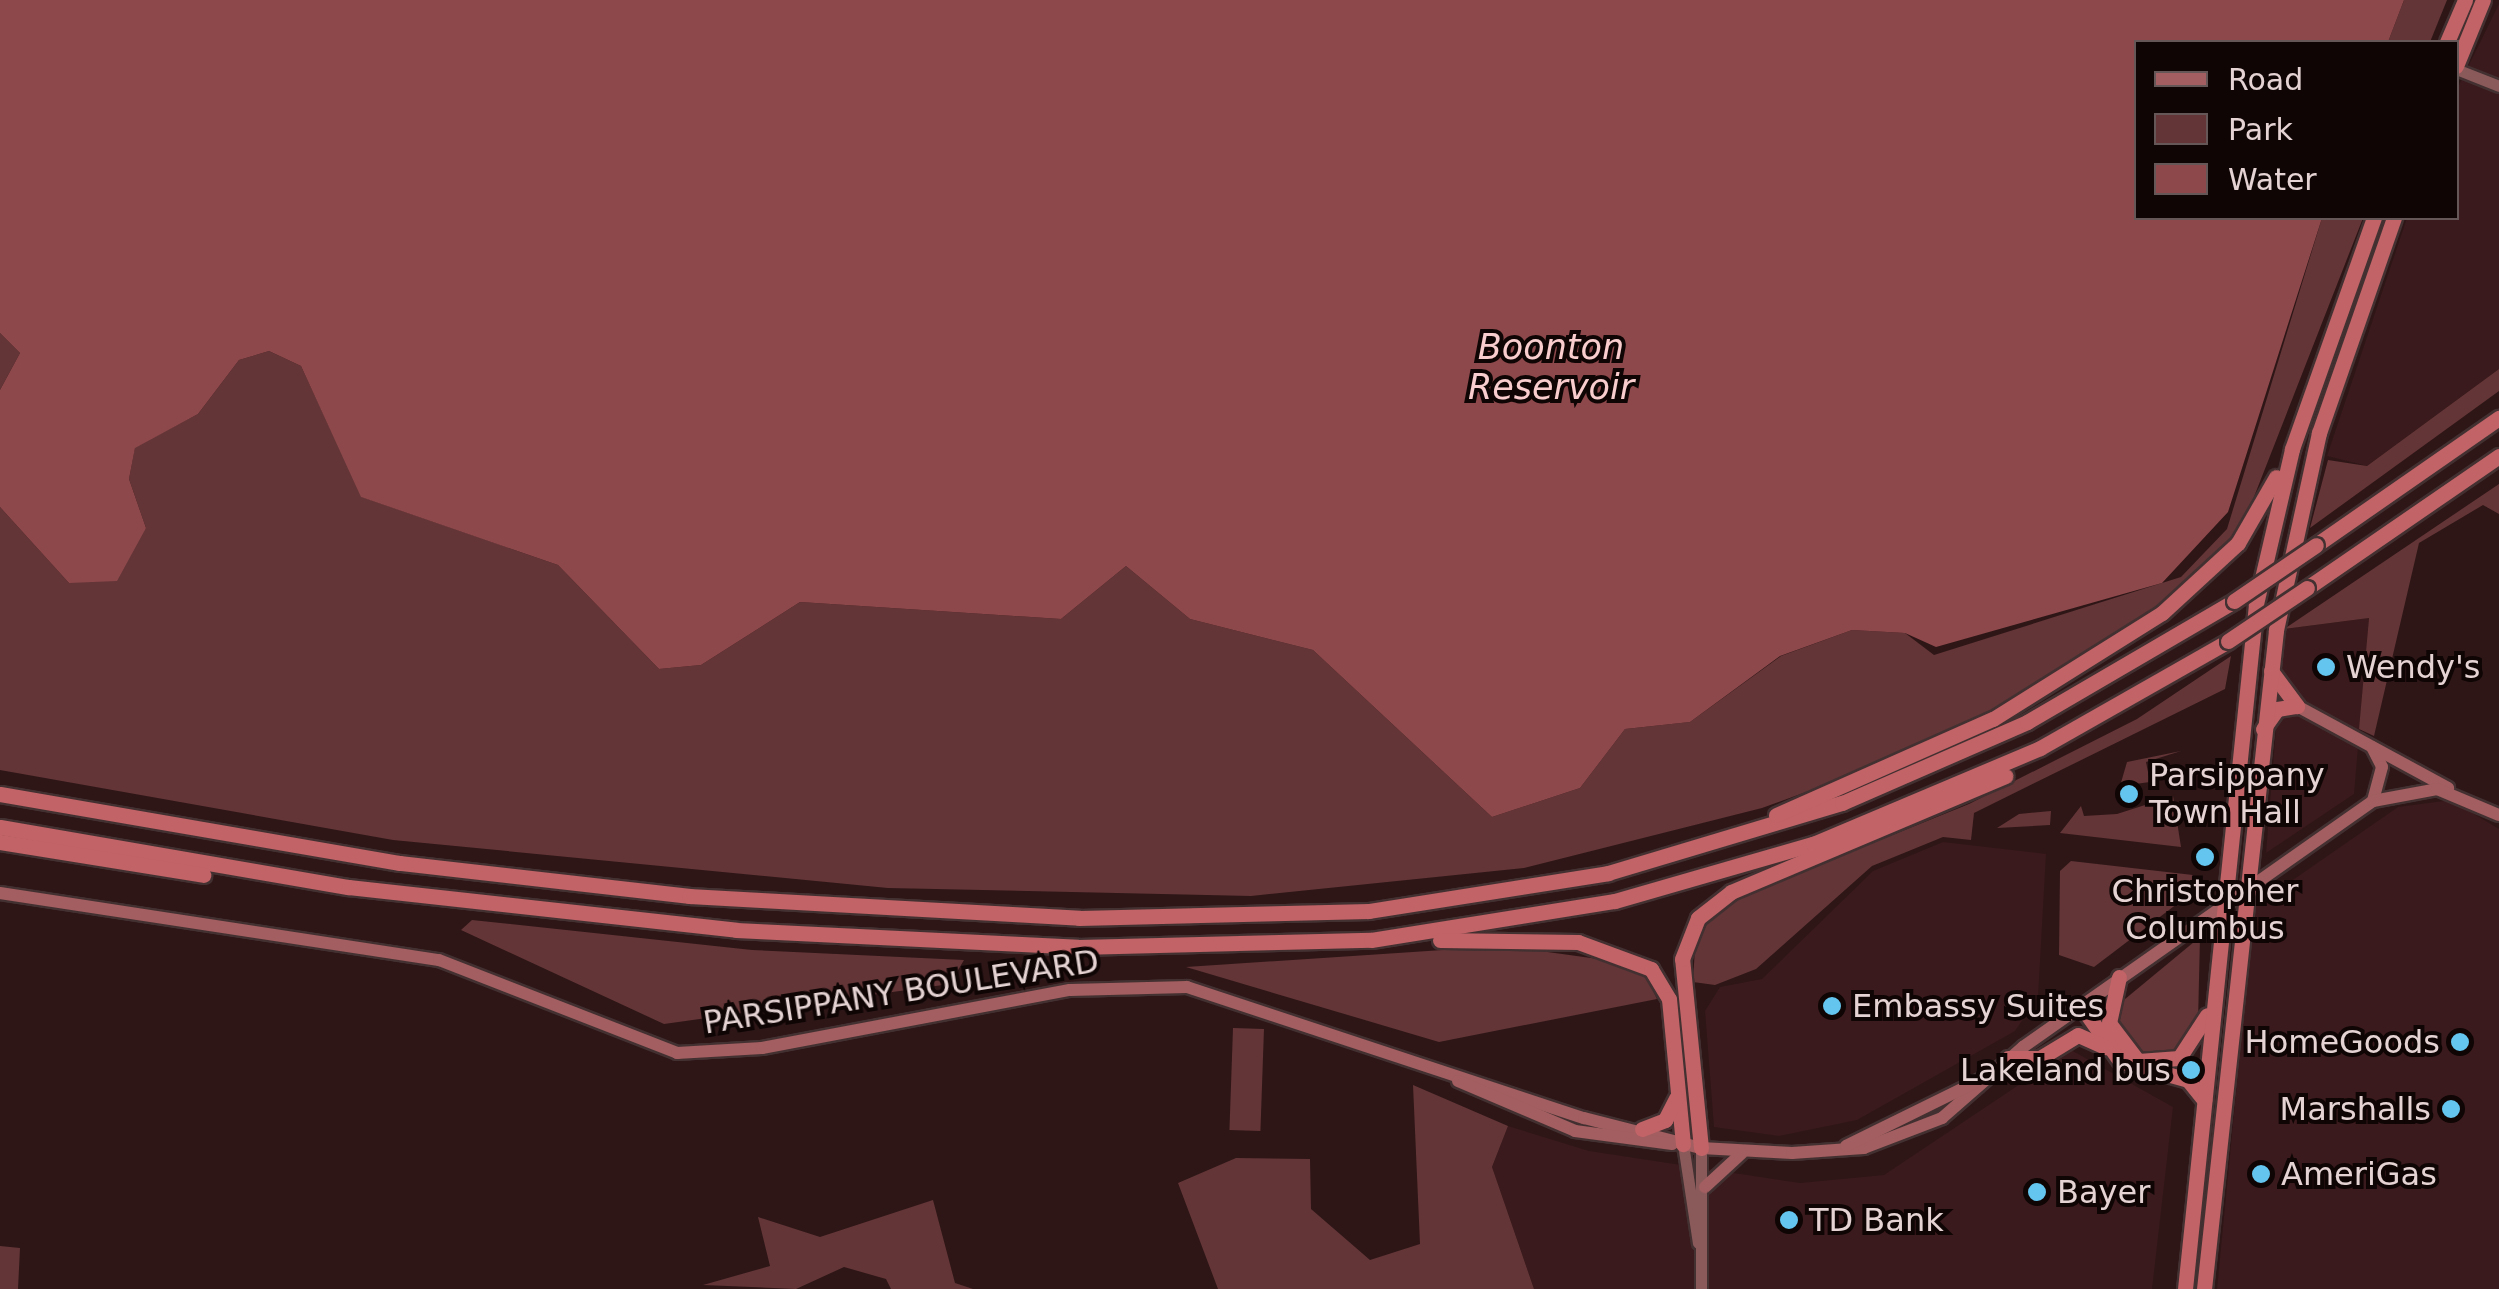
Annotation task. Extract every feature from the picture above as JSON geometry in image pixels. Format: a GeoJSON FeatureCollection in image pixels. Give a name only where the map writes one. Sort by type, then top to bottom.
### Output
{"type":"FeatureCollection","features":[{"type":"Feature","properties":{"kind":"highway"},"geometry":{"type":"LineString","coordinates":[[2448,40],[2465,0]]}},
{"type":"Feature","properties":{"kind":"highway"},"geometry":{"type":"LineString","coordinates":[[2459,59],[2483,0]]}},
{"type":"Feature","properties":{"kind":"highway"},"geometry":{"type":"LineString","coordinates":[[2471,29],[2494,0]]}},
{"type":"Feature","properties":{"kind":"highway"},"geometry":{"type":"LineString","coordinates":[[2185,1289],[2256,604],[2305,409],[2373,220]]}},
{"type":"Feature","properties":{"kind":"highway"},"geometry":{"type":"LineString","coordinates":[[2204,1289],[2250,882],[2260,735],[2270,662],[2319,433],[2393,220]]}},
{"type":"Feature","properties":{"kind":"highway"},"geometry":{"type":"LineString","coordinates":[[1569,882],[1901,765],[2162,613],[2238,543],[2305,409]]}},
{"type":"Feature","properties":{"kind":"highway"},"geometry":{"type":"LineString","coordinates":[[0,794],[481,874],[916,912],[1288,917],[1569,882],[1726,842],[1916,774],[2097,686],[2234,601],[2499,418]]}},
{"type":"Feature","properties":{"kind":"highway"},"geometry":{"type":"LineString","coordinates":[[1702,1148],[1682,959],[1705,910],[2058,750],[2499,456]]}},
{"type":"Feature","properties":{"kind":"highway"},"geometry":{"type":"LineString","coordinates":[[1331,943],[1575,909],[1813,844],[2040,748],[2228,640]]}},
{"type":"Feature","properties":{"kind":"highway"},"geometry":{"type":"LineString","coordinates":[[2270,662],[2274,686],[2297,706]]}},
{"type":"Feature","properties":{"kind":"highway"},"geometry":{"type":"LineString","coordinates":[[2260,735],[2277,709],[2297,706]]}},
{"type":"Feature","properties":{"kind":"highway"},"geometry":{"type":"LineString","coordinates":[[0,827],[396,894]]}},
{"type":"Feature","properties":{"kind":"highway"},"geometry":{"type":"LineString","coordinates":[[0,842],[248,882],[882,940],[1331,943],[1539,939],[1624,953],[1667,992],[1682,1144]]}},
{"type":"Feature","properties":{"kind":"highway"},"geometry":{"type":"LineString","coordinates":[[2119,978],[2109,1024],[2124,1050],[2150,1064],[2174,1061],[2196,1042],[2216,982]]}},
{"type":"Feature","properties":{"kind":"highway"},"geometry":{"type":"LineString","coordinates":[[2081,1006],[2118,1058]]}},
{"type":"Feature","properties":{"kind":"highway"},"geometry":{"type":"LineString","coordinates":[[2008,1058],[2040,1058],[2078,1036],[2141,1073],[2188,1080],[2205,1101]]}},
{"type":"Feature","properties":{"kind":"highway"},"geometry":{"type":"LineString","coordinates":[[1642,1129],[1665,1120],[1678,1089]]}},
{"type":"Feature","properties":{"kind":"main road"},"geometry":{"type":"LineString","coordinates":[[2297,706],[2456,793]]}},
{"type":"Feature","properties":{"kind":"main road"},"geometry":{"type":"LineString","coordinates":[[2372,747],[2382,767],[2372,801]]}},
{"type":"Feature","properties":{"kind":"main road","name":"PARSIPPANY BOULEVARD"},"geometry":{"type":"LineString","coordinates":[[0,893],[439,960],[678,1052],[762,1048],[1070,990],[1164,984],[1228,996],[1458,1081],[1575,1132],[1742,1153],[1846,1146],[1990,1075],[2223,901],[2372,801],[2411,788],[2456,793],[2499,815]]}},
{"type":"Feature","properties":{"kind":"main road","name":"PARSIPPANY BOULEVARD"},"geometry":{"type":"LineString","coordinates":[[1458,1081],[1642,1129],[1682,1144]]}},
{"type":"Feature","properties":{"kind":"main road"},"geometry":{"type":"LineString","coordinates":[[1705,1187],[1742,1153]]}},
{"type":"Feature","properties":{"kind":"street"},"geometry":{"type":"LineString","coordinates":[[2459,68],[2499,86]]}},
{"type":"Feature","properties":{"kind":"street"},"geometry":{"type":"LineString","coordinates":[[1682,1144],[1702,1266]]}},
{"type":"Feature","properties":{"kind":"street"},"geometry":{"type":"LineString","coordinates":[[1702,1148],[1702,1289]]}},
{"type":"Feature","properties":{"kind":"shaded area"},"geometry":{"type":"Polygon","coordinates":[[[2499,4],[2499,369],[2367,466],[2327,456],[2406,220],[2459,220],[2459,85],[2499,4]]]}},
{"type":"Feature","properties":{"kind":"shaded area"},"geometry":{"type":"Polygon","coordinates":[[[2369,618],[2354,794],[2266,853],[2284,629],[2369,618]]]}},
{"type":"Feature","properties":{"kind":"shaded area"},"geometry":{"type":"Polygon","coordinates":[[[2451,800],[2499,829],[2499,1289],[2217,1289],[2254,907],[2398,807],[2451,800]]]}},
{"type":"Feature","properties":{"kind":"shaded area"},"geometry":{"type":"Polygon","coordinates":[[[1943,842],[2046,854],[2038,997],[2015,1031],[1857,1120],[1779,1136],[1714,1127],[1705,1011],[1720,987],[1762,979],[1873,871],[1943,842]]]}},
{"type":"Feature","properties":{"kind":"shaded area"},"geometry":{"type":"Polygon","coordinates":[[[2071,1050],[2173,1107],[2152,1289],[1534,1289],[1492,1167],[1508,1126],[1589,1151],[1800,1183],[1884,1175],[2071,1050]]]}},
{"type":"Feature","properties":{"kind":"green space"},"geometry":{"type":"Polygon","coordinates":[[[2404,0],[2447,0],[2431,40],[2389,40],[2404,0]]]}},
{"type":"Feature","properties":{"kind":"green space"},"geometry":{"type":"Polygon","coordinates":[[[2321,220],[2362,220],[2243,525],[2188,589],[1982,717],[1896,759],[1762,808],[1524,868],[1251,896],[888,888],[393,840],[0,770],[0,507],[69,583],[146,528],[129,479],[135,447],[198,414],[239,360],[269,351],[301,366],[362,497],[558,565],[659,669],[701,665],[800,602],[1061,619],[1126,566],[1190,619],[1313,650],[1492,817],[1580,788],[1625,729],[1690,722],[1781,656],[1852,630],[1905,633],[1934,655],[2181,577],[2227,529],[2321,220]]]}},
{"type":"Feature","properties":{"kind":"green space"},"geometry":{"type":"Polygon","coordinates":[[[0,333],[20,353],[0,390],[0,333]]]}},
{"type":"Feature","properties":{"kind":"green space"},"geometry":{"type":"Polygon","coordinates":[[[2499,369],[2499,391],[2310,528],[2328,460],[2367,466],[2499,369]]]}},
{"type":"Feature","properties":{"kind":"green space"},"geometry":{"type":"Polygon","coordinates":[[[2499,484],[2499,514],[2483,505],[2419,543],[2374,736],[2359,729],[2369,618],[2284,629],[2499,484]]]}},
{"type":"Feature","properties":{"kind":"green space"},"geometry":{"type":"Polygon","coordinates":[[[2231,656],[2225,689],[1974,813],[1971,840],[1943,837],[1872,866],[1756,969],[1715,985],[1693,982],[1696,930],[1734,899],[1969,804],[2137,719],[2231,656]]]}},
{"type":"Feature","properties":{"kind":"green space"},"geometry":{"type":"Polygon","coordinates":[[[2181,751],[2146,762],[2150,782],[2120,786],[2127,762],[2181,751]]]}},
{"type":"Feature","properties":{"kind":"green space"},"geometry":{"type":"Polygon","coordinates":[[[2173,796],[2181,847],[2060,833],[2081,806],[2084,816],[2117,814],[2173,796]]]}},
{"type":"Feature","properties":{"kind":"green space"},"geometry":{"type":"Polygon","coordinates":[[[2051,811],[2050,825],[1997,828],[2019,814],[2051,811]]]}},
{"type":"Feature","properties":{"kind":"green space"},"geometry":{"type":"Polygon","coordinates":[[[2071,861],[2193,875],[2194,891],[2094,967],[2059,955],[2060,871],[2071,861]]]}},
{"type":"Feature","properties":{"kind":"green space"},"geometry":{"type":"Polygon","coordinates":[[[472,920],[752,950],[964,960],[950,984],[664,1024],[461,930],[472,920]]]}},
{"type":"Feature","properties":{"kind":"green space"},"geometry":{"type":"Polygon","coordinates":[[[2200,937],[2198,1022],[2179,1053],[2149,1060],[2123,1044],[2113,1009],[2200,937]]]}},
{"type":"Feature","properties":{"kind":"green space"},"geometry":{"type":"Polygon","coordinates":[[[1503,946],[1620,962],[1647,978],[1657,999],[1439,1042],[1186,967],[1503,946]]]}},
{"type":"Feature","properties":{"kind":"green space"},"geometry":{"type":"Polygon","coordinates":[[[1233,1028],[1264,1029],[1260,1131],[1229,1130],[1233,1028]]]}},
{"type":"Feature","properties":{"kind":"green space"},"geometry":{"type":"Polygon","coordinates":[[[1413,1085],[1508,1126],[1492,1167],[1534,1289],[1218,1289],[1178,1183],[1236,1158],[1310,1159],[1311,1209],[1370,1260],[1420,1244],[1413,1085]]]}},
{"type":"Feature","properties":{"kind":"green space"},"geometry":{"type":"Polygon","coordinates":[[[933,1200],[955,1283],[973,1289],[891,1289],[886,1279],[844,1267],[796,1289],[703,1285],[770,1266],[758,1217],[820,1237],[933,1200]]]}},
{"type":"Feature","properties":{"kind":"green space"},"geometry":{"type":"Polygon","coordinates":[[[0,1246],[20,1248],[18,1289],[0,1289],[0,1246]]]}},
{"type":"Feature","properties":{"kind":"water","name":"Boonton Reservoir"},"geometry":{"type":"Polygon","coordinates":[[[0,0],[2404,0],[2389,40],[2134,40],[2134,220],[2321,220],[2228,512],[2162,583],[1936,647],[1905,633],[1852,630],[1780,656],[1690,722],[1625,729],[1580,788],[1492,817],[1313,650],[1190,619],[1126,566],[1061,619],[800,602],[701,665],[659,669],[558,565],[361,497],[301,366],[269,351],[239,360],[198,414],[135,448],[129,479],[146,528],[117,581],[69,583],[0,507],[0,390],[20,353],[0,333],[0,0]]]}},
{"type":"Feature","properties":{"kind":"place","name":"Wendy's"},"geometry":{"type":"Point","coordinates":[2326,667]}},
{"type":"Feature","properties":{"kind":"place","name":"Parsippany Town Hall"},"geometry":{"type":"Point","coordinates":[2129,794]}},
{"type":"Feature","properties":{"kind":"place","name":"Christopher Columbus"},"geometry":{"type":"Point","coordinates":[2205,857]}},
{"type":"Feature","properties":{"kind":"place","name":"Embassy Suites"},"geometry":{"type":"Point","coordinates":[1832,1006]}},
{"type":"Feature","properties":{"kind":"place","name":"HomeGoods"},"geometry":{"type":"Point","coordinates":[2460,1042]}},
{"type":"Feature","properties":{"kind":"place","name":"Lakeland bus"},"geometry":{"type":"Point","coordinates":[2191,1070]}},
{"type":"Feature","properties":{"kind":"place","name":"Marshalls"},"geometry":{"type":"Point","coordinates":[2451,1109]}},
{"type":"Feature","properties":{"kind":"place","name":"AmeriGas"},"geometry":{"type":"Point","coordinates":[2261,1174]}},
{"type":"Feature","properties":{"kind":"place","name":"Bayer"},"geometry":{"type":"Point","coordinates":[2037,1192]}},
{"type":"Feature","properties":{"kind":"place","name":"TD Bank"},"geometry":{"type":"Point","coordinates":[1789,1220]}}]}
